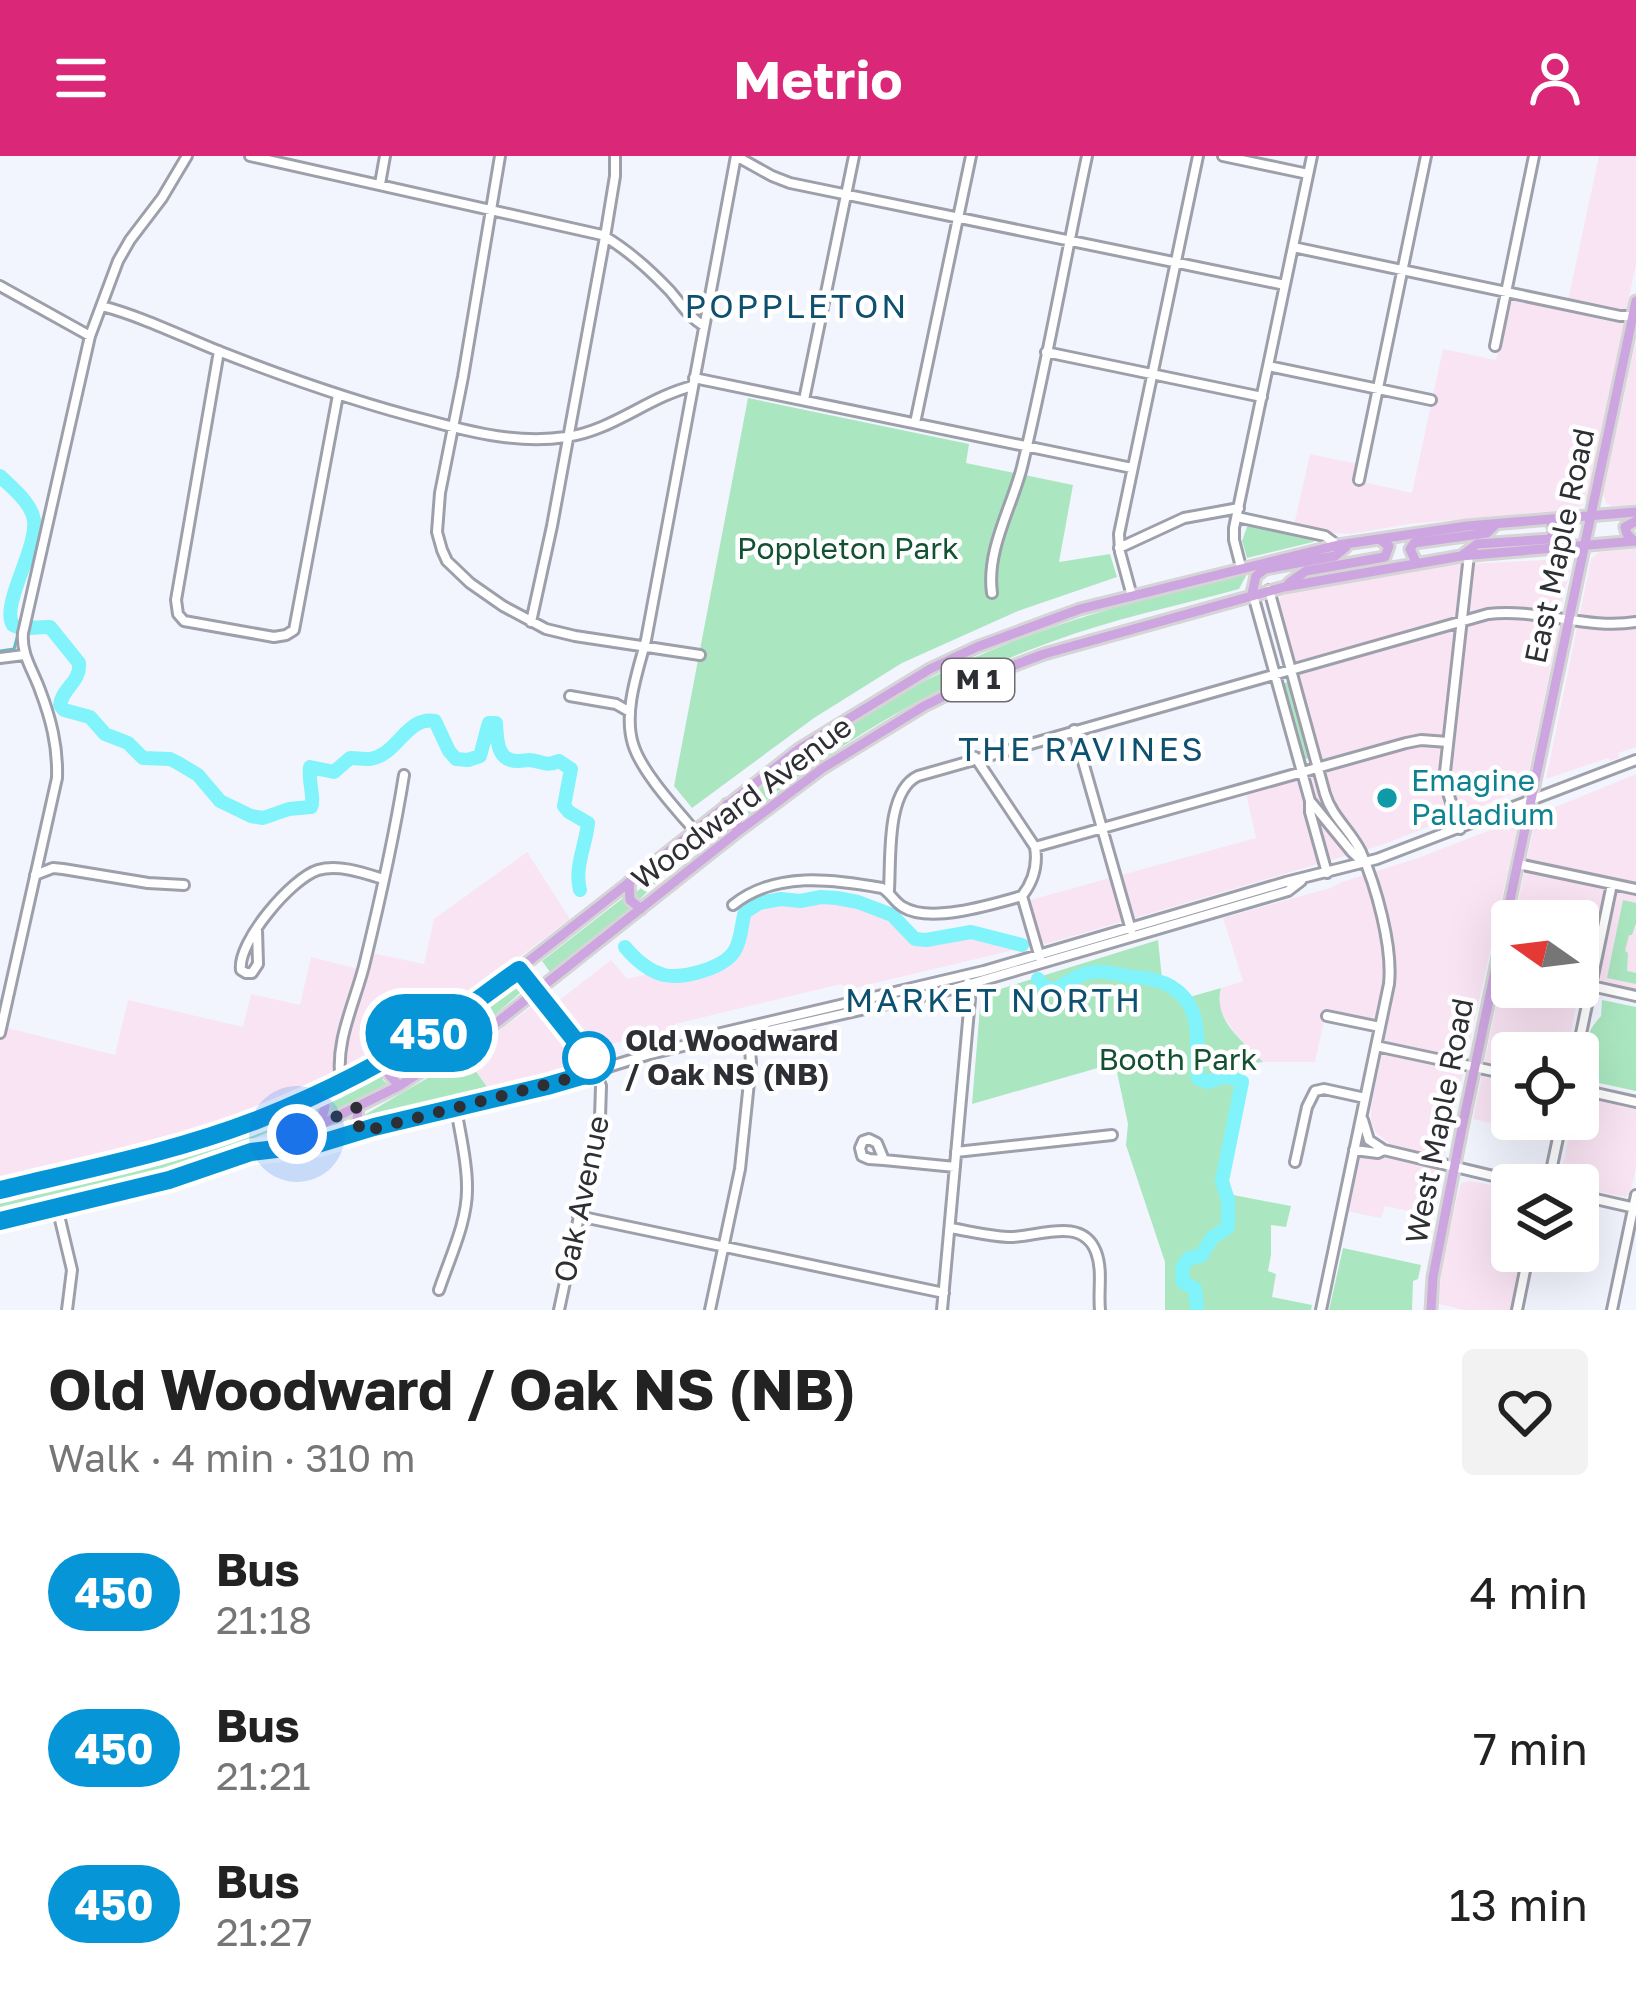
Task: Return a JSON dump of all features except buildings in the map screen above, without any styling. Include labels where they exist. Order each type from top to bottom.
[{"type":"main road","name":"East Maple Road","points":[[1531,801],[1636,301]]},
{"type":"main road","name":"M 1","points":[[1549,519],[1636,516]]},
{"type":"main road","points":[[1635,541],[1624,526],[1636,516]]},
{"type":"main road","name":"Woodward Avenue","points":[[0,1190],[191,1142],[258,1119],[393,1054],[519,970],[799,749],[930,669],[1028,626],[1241,567],[1344,544],[1549,519]]},
{"type":"main road","points":[[1465,556],[1477,544],[1550,538],[1555,530],[1549,519]]},
{"type":"main road","points":[[1416,562],[1410,553],[1414,543],[1487,533],[1496,524]]},
{"type":"main road","points":[[1284,586],[1306,571],[1385,557],[1389,546],[1376,538]]},
{"type":"main road","name":"Woodward Avenue","points":[[0,1221],[169,1180],[320,1125],[400,1086],[537,992],[823,768],[871,736],[981,678],[1044,654],[1284,586],[1416,562],[1635,541]]},
{"type":"main road","points":[[1252,594],[1256,576],[1265,569],[1336,556],[1344,544]]},
{"type":"main road","name":"West Maple Road","points":[[1510,900],[1531,801]]},
{"type":"main road","points":[[727,804],[738,814],[736,833]]},
{"type":"main road","points":[[629,882],[630,900],[641,908]]},
{"type":"main road","name":"West Maple Road","points":[[1431,1310],[1435,1265],[1491,989]]},
{"type":"main road","points":[[393,1054],[388,1073],[400,1086]]},
{"type":"main road","points":[[315,1094],[325,1106],[320,1125]]},
{"type":"main road","points":[[358,1107],[361,1132]]},
{"type":"street","points":[[0,1033],[56,788],[57,754],[48,712],[24,656],[23,633],[90,336],[118,261],[187,156]]},
{"type":"street","points":[[250,156],[605,237],[650,272],[704,326]]},
{"type":"street","points":[[380,184],[385,156]]},
{"type":"street","points":[[500,156],[437,515],[442,550],[458,574],[531,622],[561,633],[700,655]]},
{"type":"street","points":[[531,622],[605,237],[615,156]]},
{"type":"street","points":[[694,830],[640,759],[631,736],[630,712],[736,156],[780,180],[1285,285]]},
{"type":"street","points":[[804,400],[854,156]]},
{"type":"street","points":[[915,423],[970,156]]},
{"type":"street","points":[[992,593],[990,580],[999,538],[1027,446],[1087,156]]},
{"type":"street","points":[[1132,596],[1119,548],[1198,156]]},
{"type":"street","points":[[1223,156],[1308,174]]},
{"type":"street","points":[[1241,567],[1233,537],[1237,512],[1312,156]]},
{"type":"street","points":[[1359,480],[1426,156]]},
{"type":"street","points":[[1495,346],[1534,156]]},
{"type":"street","points":[[1293,247],[1634,316]]},
{"type":"street","points":[[0,286],[90,336]]},
{"type":"street","points":[[102,306],[338,395],[508,437],[568,437],[596,430],[693,382],[804,400],[1132,468]]},
{"type":"street","points":[[219,351],[176,608],[190,622],[268,636],[292,633],[338,395]]},
{"type":"street","points":[[1046,352],[1262,397]]},
{"type":"street","points":[[1268,366],[1430,400]]},
{"type":"street","points":[[1119,548],[1184,518],[1237,512],[1344,544]]},
{"type":"street","points":[[1460,829],[1444,787],[1465,556]]},
{"type":"street","points":[[1269,590],[1331,810],[1360,850],[1390,963],[1363,1119],[1321,1310]]},
{"type":"street","points":[[1252,594],[1327,873]]},
{"type":"street","points":[[889,890],[892,832],[904,785],[912,778],[1462,621],[1506,613],[1610,624],[1636,622]]},
{"type":"street","points":[[0,658],[24,656]]},
{"type":"street","points":[[570,696],[616,704],[630,712]]},
{"type":"street","points":[[1074,730],[1132,933]]},
{"type":"street","points":[[1035,848],[1415,740],[1448,742]]},
{"type":"street","points":[[734,905],[760,888],[797,880],[889,890],[905,908],[921,912],[972,910],[1022,896],[1034,875],[1035,848],[975,758]]},
{"type":"street","points":[[251,1152],[318,1144],[694,1043],[702,1046],[967,981],[1286,882],[1364,863],[1636,760]]},
{"type":"street","points":[[341,1082],[340,1054],[367,955],[404,775]]},
{"type":"street","points":[[1310,800],[1364,863]]},
{"type":"street","points":[[39,853],[53,868]]},
{"type":"street","points":[[1517,864],[1636,890]]},
{"type":"street","points":[[34,875],[53,868],[184,885]]},
{"type":"street","points":[[256,929],[258,964],[253,973],[246,974],[240,967],[241,957],[256,929],[294,886],[318,870],[338,868],[383,879]]},
{"type":"street","points":[[1599,947],[1612,884]]},
{"type":"street","points":[[1022,896],[1041,960]]},
{"type":"street","name":"Oak Avenue","points":[[519,970],[590,1059],[602,1090],[559,1310]]},
{"type":"street","points":[[942,1310],[970,999],[967,981]]},
{"type":"street","points":[[1599,988],[1636,996]]},
{"type":"street","points":[[1327,1016],[1380,1027]]},
{"type":"street","points":[[710,1310],[740,1169],[751,1063],[749,1031]]},
{"type":"street","points":[[1376,1046],[1491,1072]]},
{"type":"street","points":[[1295,1162],[1315,1091],[1365,1098]]},
{"type":"street","points":[[1599,1094],[1636,1102]]},
{"type":"street","points":[[439,1290],[466,1198],[455,1108]]},
{"type":"street","points":[[1363,1119],[1369,1140],[1384,1150],[1491,1176]]},
{"type":"street","points":[[956,1152],[1112,1136]]},
{"type":"street","points":[[1354,1150],[1384,1150]]},
{"type":"street","points":[[884,1160],[955,1167]]},
{"type":"street","points":[[1612,1310],[1636,1195]]},
{"type":"street","points":[[1599,1200],[1635,1208]]},
{"type":"street","points":[[57,1207],[72,1270],[67,1310]]},
{"type":"street","points":[[578,1216],[944,1292]]},
{"type":"street","points":[[950,1228],[1008,1237],[1078,1233],[1090,1241],[1098,1258],[1100,1310]]},
{"type":"street","points":[[1517,1310],[1525,1272]]},
{"type":"shaded area","points":[[1599,156],[1636,156],[1636,264],[1583,505],[1351,534],[1294,525],[1310,454],[1358,464],[1355,480],[1412,493],[1443,349],[1496,360],[1511,302],[1523,299],[1566,310]]},
{"type":"shaded area","points":[[1636,339],[1636,504],[1613,506],[1603,494]]},
{"type":"shaded area","points":[[1636,549],[1636,747],[1618,753],[1619,758],[1546,779],[1591,559],[1599,552]]},
{"type":"shaded area","points":[[1563,559],[1572,563],[1522,790],[1379,846],[1041,942],[1030,900],[1256,838],[1246,793],[1324,773],[1278,606],[1281,595],[1447,565]]},
{"type":"shaded area","points":[[1636,774],[1636,989],[1599,981],[1599,900],[1518,900],[1536,815]]},
{"type":"shaded area","points":[[1511,822],[1516,825],[1501,900],[1491,900],[1491,947],[1431,1216],[1385,1206],[1381,1218],[1346,1211],[1359,1155],[1387,1158],[1389,1143],[1376,1133],[1371,1107],[1388,1024],[1326,1012],[1315,1062],[1263,1062],[1241,1042],[1219,1010],[1221,988],[1243,981],[1223,918],[1418,858]]},
{"type":"shaded area","points":[[527,852],[570,919],[440,1017],[325,1082],[249,1114],[203,1131],[0,1182],[0,1026],[115,1055],[128,1000],[243,1027],[251,994],[300,1005],[311,957],[366,971],[372,953],[424,964],[434,919]]},
{"type":"shaded area","points":[[825,897],[858,902],[892,915],[915,939],[981,933],[1018,949],[850,989],[841,984],[595,1048],[557,1002],[611,960],[627,979],[656,972],[680,975],[724,962],[738,944],[747,910],[781,899]]},
{"type":"shaded area","points":[[538,1002],[586,1068],[492,1094],[465,1056]]},
{"type":"shaded area","points":[[1496,1008],[1576,1008],[1571,1032],[1491,1032],[1491,1123],[1473,1119]]},
{"type":"shaded area","points":[[1599,1099],[1636,1108],[1636,1168],[1630,1194],[1599,1192],[1599,1164],[1564,1164],[1568,1140],[1599,1140]]},
{"type":"shaded area","points":[[1461,1183],[1491,1185],[1491,1272],[1519,1272],[1511,1310],[1465,1310],[1439,1304],[1442,1265]]},
{"type":"green space","name":"Poppleton Park","points":[[748,398],[969,444],[966,463],[1073,485],[1059,562],[1110,554],[1117,577],[1018,611],[902,663],[814,718],[692,808],[674,786]]},
{"type":"green space","points":[[1248,524],[1316,539],[1247,558],[1242,541]]},
{"type":"green space","points":[[1247,574],[1239,589],[1074,634],[969,676],[854,739],[746,816],[738,806],[850,724],[973,658],[1082,617]]},
{"type":"green space","points":[[1288,682],[1310,758],[1302,760],[1282,691]]},
{"type":"green space","points":[[729,814],[730,824],[638,901],[634,898],[636,892]]},
{"type":"green space","points":[[623,898],[629,909],[550,972],[542,961]]},
{"type":"green space","points":[[1623,900],[1636,903],[1636,923],[1625,951],[1627,971],[1636,973],[1636,984],[1607,978]]},
{"type":"green space","name":"Booth Park","points":[[1158,940],[1162,978],[1186,998],[1221,988],[1225,1020],[1263,1062],[1240,1065],[1233,1095],[1242,1107],[1223,1153],[1228,1194],[1291,1206],[1286,1227],[1271,1225],[1268,1271],[1276,1274],[1272,1297],[1312,1305],[1311,1310],[1165,1310],[1165,1262],[1126,1145],[1128,1124],[1115,1063],[972,1104],[981,995]]},
{"type":"green space","points":[[512,985],[520,993],[490,1019],[400,1078],[394,1076],[400,1066],[471,1021]]},
{"type":"green space","points":[[1602,1000],[1636,1007],[1636,1091],[1599,1083],[1599,1032],[1590,1032],[1601,1016]]},
{"type":"green space","points":[[465,1056],[492,1094],[361,1122],[361,1117]]},
{"type":"green space","points":[[381,1071],[387,1084],[332,1112],[327,1098]]},
{"type":"green space","points":[[318,1106],[319,1111],[212,1158],[0,1212],[0,1198],[185,1153]]},
{"type":"green space","points":[[1343,1248],[1421,1265],[1413,1281],[1412,1310],[1329,1310]]},
{"type":"waterway","points":[[0,476],[25,501],[34,520],[10,616],[17,627],[50,627],[79,663],[61,699],[64,710],[90,717],[105,734],[128,743],[143,758],[178,763],[198,775],[220,801],[263,818],[311,807],[310,767],[334,772],[350,758],[380,756],[425,721],[435,721],[456,759],[468,760],[480,756],[489,723],[496,723],[506,758],[547,764],[559,761],[571,769],[564,806],[588,823],[579,864],[580,890]]},
{"type":"waterway","points":[[0,651],[14,649],[20,627]]},
{"type":"waterway","points":[[625,947],[658,973],[693,974],[730,956],[739,941],[745,912],[759,903],[821,897],[858,902],[892,915],[915,939],[971,932],[1022,945]]},
{"type":"waterway","points":[[1038,979],[1053,990],[1083,974],[1099,972],[1169,985],[1193,1013],[1198,1078],[1207,1082],[1228,1076],[1242,1082],[1222,1181],[1228,1227],[1212,1238],[1201,1256],[1189,1258],[1182,1268],[1183,1282],[1195,1289],[1197,1310]]},
{"type":"bus line","name":"450","points":[[0,1190],[156,1153],[284,1108],[417,1040],[519,970],[590,1059],[595,1072],[354,1135],[251,1152],[169,1180],[0,1221]]},
{"type":"place","name":"Emagine Palladium","points":[[1387,798]]},
{"type":"place","name":"Old Woodward / Oak NS (NB)","points":[[589,1058]]},
{"type":"district","name":"POPPLETON","points":[[797,306]]},
{"type":"district","name":"THE RAVINES","points":[[1082,749]]},
{"type":"district","name":"MARKET NORTH","points":[[994,1000]]},
{"type":"route","points":[[297,1134],[358,1107],[361,1132],[547,1086],[595,1072],[589,1058]]}]
